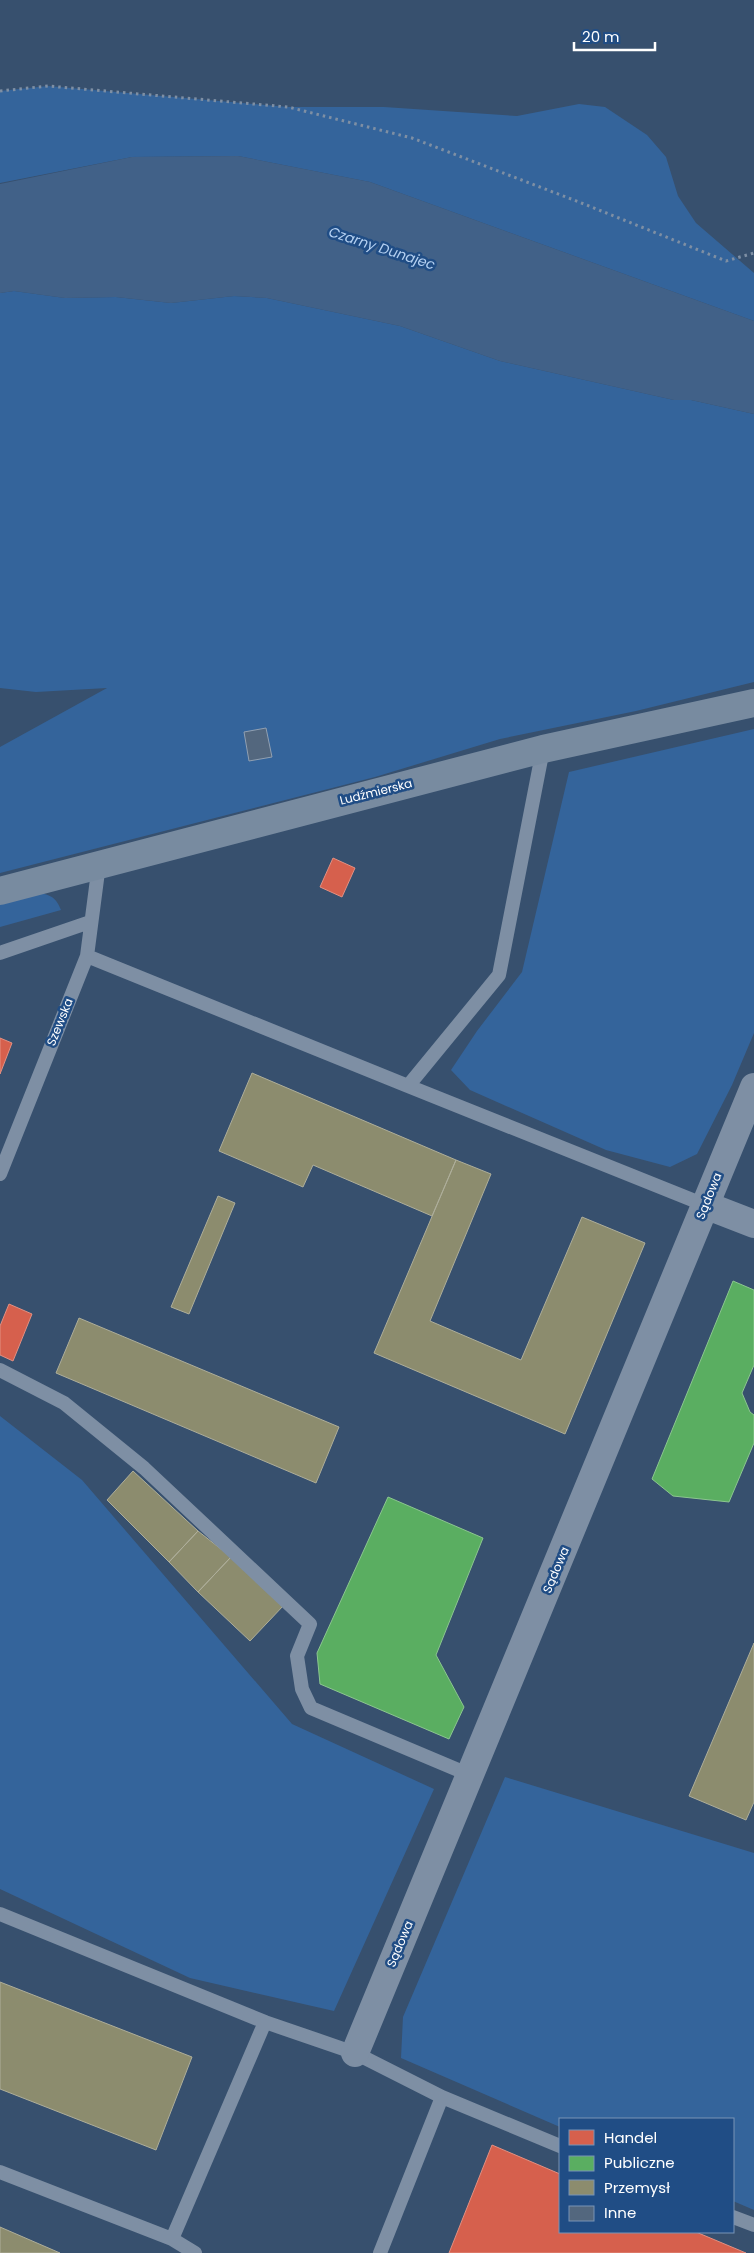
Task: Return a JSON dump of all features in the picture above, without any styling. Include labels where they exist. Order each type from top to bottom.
[{"type":"main road","name":"Ludźmierska","points":[[0,891],[543,749],[754,703]]},
{"type":"street","name":"Sądowa","points":[[355,2053],[754,1087]]},
{"type":"street","points":[[705,1205],[754,1224]]},
{"type":"lane","points":[[408,1086],[499,975],[543,749]]},
{"type":"lane","name":"Szewska","points":[[0,1174],[87,956],[99,864]]},
{"type":"lane","points":[[0,953],[90,922]]},
{"type":"lane","points":[[87,956],[705,1205]]},
{"type":"lane","points":[[0,1370],[64,1403],[144,1468],[310,1624],[297,1656],[302,1689],[311,1708],[470,1776]]},
{"type":"lane","points":[[0,1914],[265,2022],[355,2053],[442,2097],[559,2146]]},
{"type":"lane","points":[[172,2239],[265,2022]]},
{"type":"lane","points":[[380,2253],[442,2097]]},
{"type":"lane","points":[[0,2172],[172,2239],[195,2253]]},
{"type":"lane","points":[[734,2217],[754,2225]]},
{"type":"path","points":[[0,92],[48,86],[288,106],[412,138],[580,202],[726,261],[754,254]]},
{"type":"shaded area","points":[[48,86],[288,107],[384,107],[517,116],[579,104],[605,107],[647,135],[666,157],[678,196],[696,223],[754,273],[754,321],[370,182],[238,156],[132,157],[0,183],[0,91]]},
{"type":"shaded area","points":[[14,291],[65,298],[116,297],[171,303],[234,296],[267,298],[400,326],[500,361],[674,400],[691,400],[754,414],[754,682],[636,711],[500,739],[375,777],[0,873],[0,747],[107,688],[36,692],[0,688],[0,293]]},
{"type":"shaded area","points":[[754,729],[754,1033],[732,1085],[697,1154],[670,1167],[606,1150],[470,1090],[451,1070],[477,1031],[522,972],[569,772]]},
{"type":"shaded area","points":[[36,893],[52,897],[61,910],[0,927],[0,904]]},
{"type":"shaded area","points":[[0,1416],[82,1480],[292,1724],[434,1789],[334,2011],[190,1978],[0,1889]]},
{"type":"shaded area","points":[[505,1777],[754,1853],[754,2210],[734,2201],[734,2118],[559,2118],[559,2127],[401,2058],[403,2017]]},
{"type":"water","name":"Czarny Dunajec","points":[[238,156],[370,182],[754,321],[754,414],[691,400],[674,400],[500,361],[400,326],[267,298],[234,296],[171,303],[116,297],[65,298],[14,291],[0,293],[0,184],[132,157]]},
{"type":"building: Handel","points":[[333,858],[355,868],[342,897],[320,887]]},
{"type":"building: Handel","points":[[0,1038],[12,1043],[0,1074]]},
{"type":"building: Handel","points":[[9,1304],[32,1314],[13,1361],[0,1355],[0,1326]]},
{"type":"building: Handel","points":[[492,2145],[559,2174],[559,2233],[698,2233],[746,2253],[449,2253]]},
{"type":"building: Publiczne","points":[[733,1281],[754,1290],[754,1365],[742,1393],[750,1412],[754,1415],[754,1443],[729,1502],[673,1496],[652,1479]]},
{"type":"building: Publiczne","points":[[388,1497],[483,1538],[436,1655],[464,1707],[449,1739],[320,1684],[317,1653]]},
{"type":"building: Przemysł","points":[[252,1073],[456,1160],[432,1216],[313,1165],[303,1187],[219,1151]]},
{"type":"building: Przemysł","points":[[456,1160],[491,1174],[430,1321],[521,1360],[582,1217],[645,1243],[565,1434],[374,1353]]},
{"type":"building: Przemysł","points":[[218,1196],[235,1203],[189,1314],[171,1307]]},
{"type":"building: Przemysł","points":[[79,1318],[339,1427],[316,1483],[56,1373]]},
{"type":"building: Przemysł","points":[[133,1471],[198,1531],[169,1562],[107,1500]]},
{"type":"building: Przemysł","points":[[198,1531],[231,1557],[198,1592],[169,1562]]},
{"type":"building: Przemysł","points":[[231,1557],[284,1605],[250,1641],[198,1592]]},
{"type":"building: Przemysł","points":[[754,1643],[754,1802],[746,1820],[689,1796]]},
{"type":"building: Przemysł","points":[[0,1982],[192,2057],[156,2150],[0,2089]]},
{"type":"building: Przemysł","points":[[0,2227],[60,2253],[0,2253]]},
{"type":"building: Inne","points":[[266,728],[272,757],[249,761],[244,732]]}]
